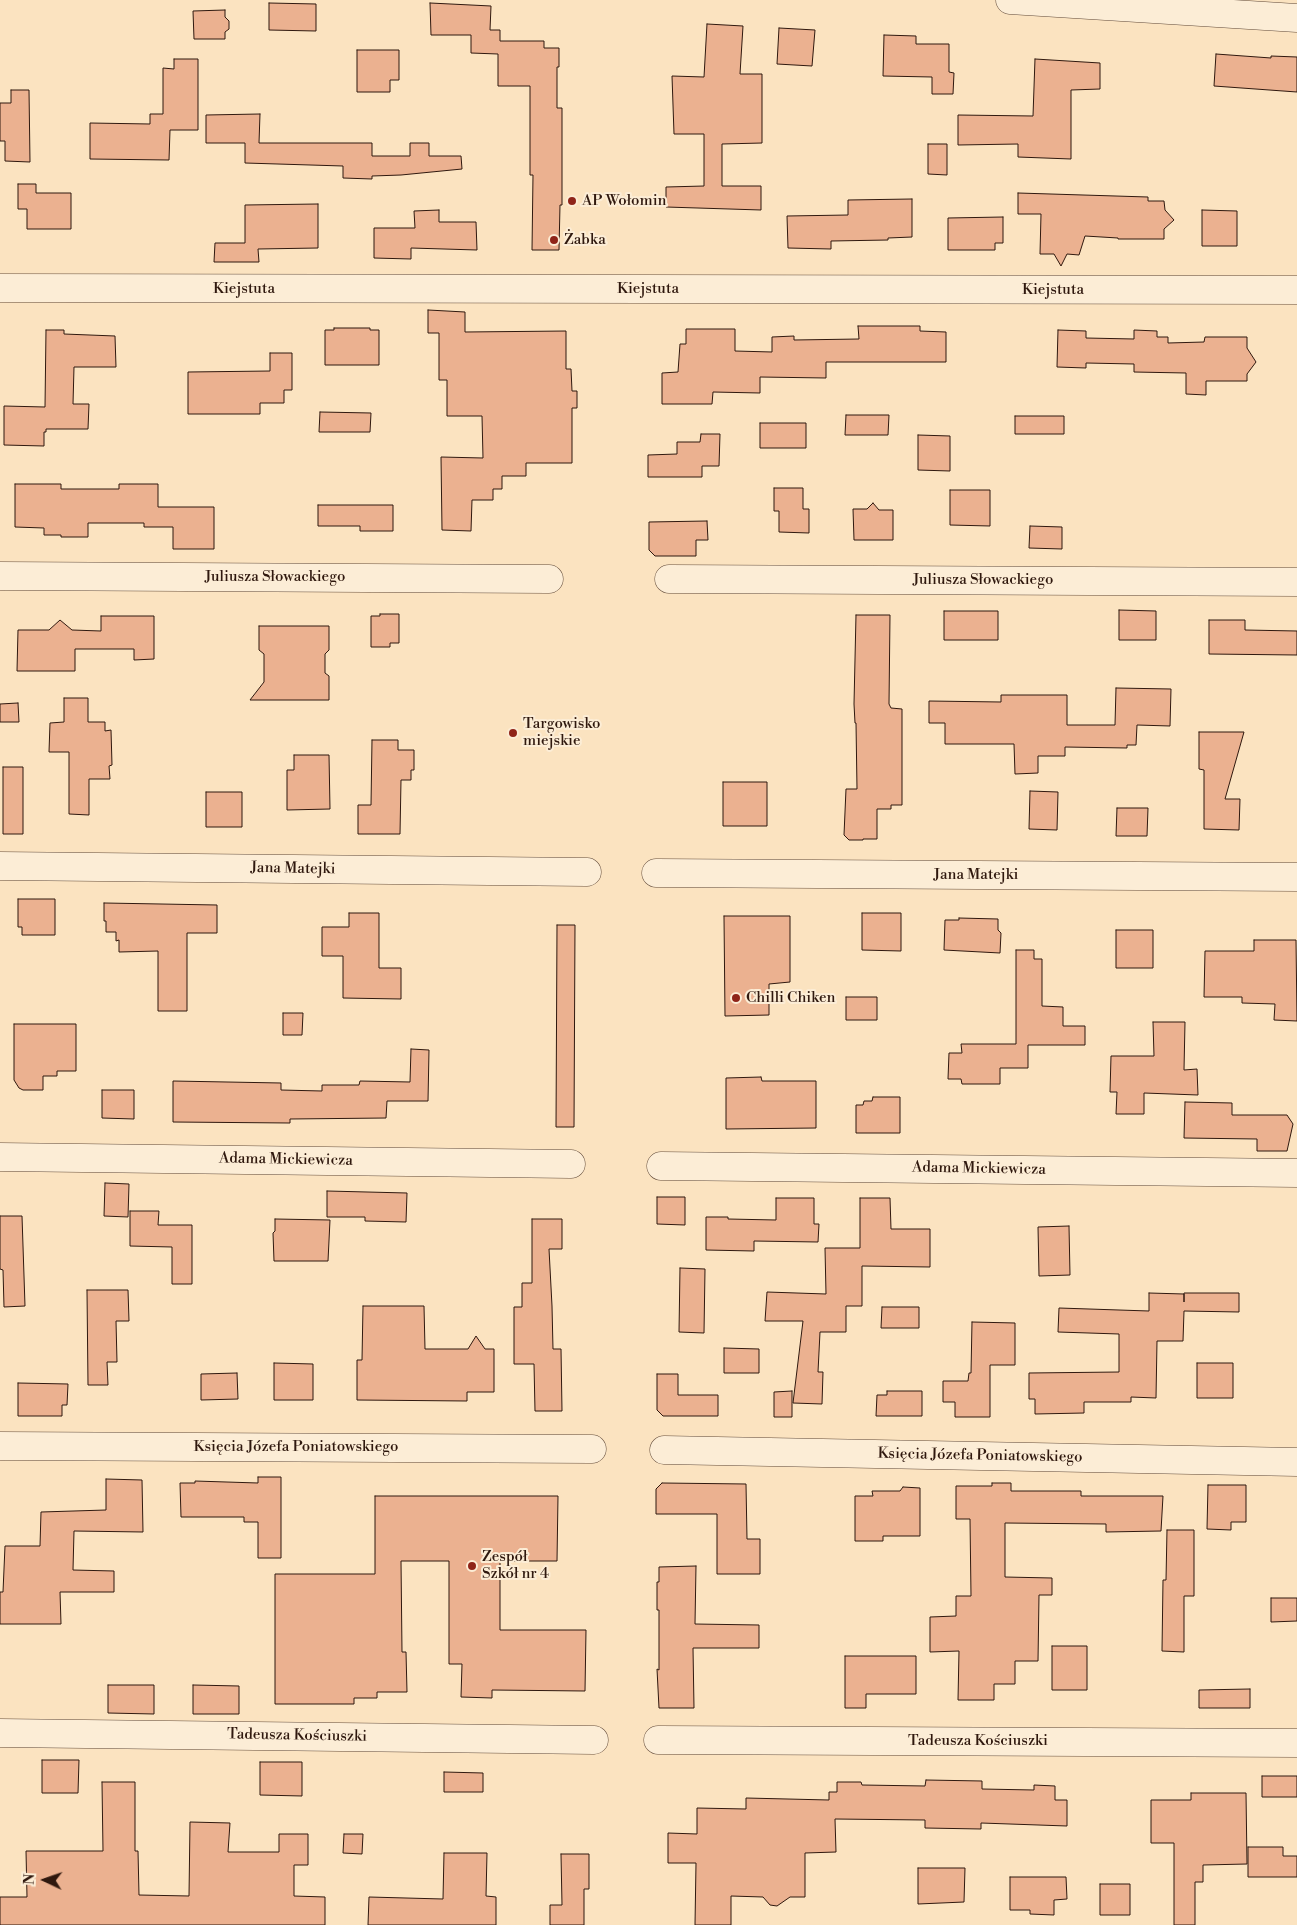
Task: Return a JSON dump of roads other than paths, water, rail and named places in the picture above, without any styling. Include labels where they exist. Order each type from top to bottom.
[{"type":"street","points":[[1010,0],[1297,18]]},
{"type":"street","name":"Kiejstuta","points":[[0,288],[1297,290]]},
{"type":"street","name":"Juliusza Słowackiego","points":[[0,576],[549,579]]},
{"type":"street","name":"Juliusza Słowackiego","points":[[669,579],[1297,582]]},
{"type":"street","name":"Jana Matejki","points":[[0,866],[587,872]]},
{"type":"street","name":"Jana Matejki","points":[[656,873],[1297,876]]},
{"type":"street","name":"Adama Mickiewicza","points":[[0,1157],[571,1164]]},
{"type":"street","name":"Adama Mickiewicza","points":[[661,1166],[1297,1173]]},
{"type":"street","name":"Księcia Józefa Poniatowskiego","points":[[0,1446],[592,1449]]},
{"type":"street","name":"Księcia Józefa Poniatowskiego","points":[[664,1450],[1297,1462]]},
{"type":"street","name":"Tadeusza Kościuszki","points":[[0,1733],[594,1740]]},
{"type":"street","name":"Tadeusza Kościuszki","points":[[658,1740],[1297,1743]]},
{"type":"place","name":"AP Wołomin","points":[[572,201]]},
{"type":"place","name":"Żabka","points":[[554,240]]},
{"type":"place","name":"Targowisko miejskie","points":[[513,733]]},
{"type":"place","name":"Chilli Chiken","points":[[736,998]]},
{"type":"place","name":"Zespół Szkół nr 4","points":[[472,1566]]}]
